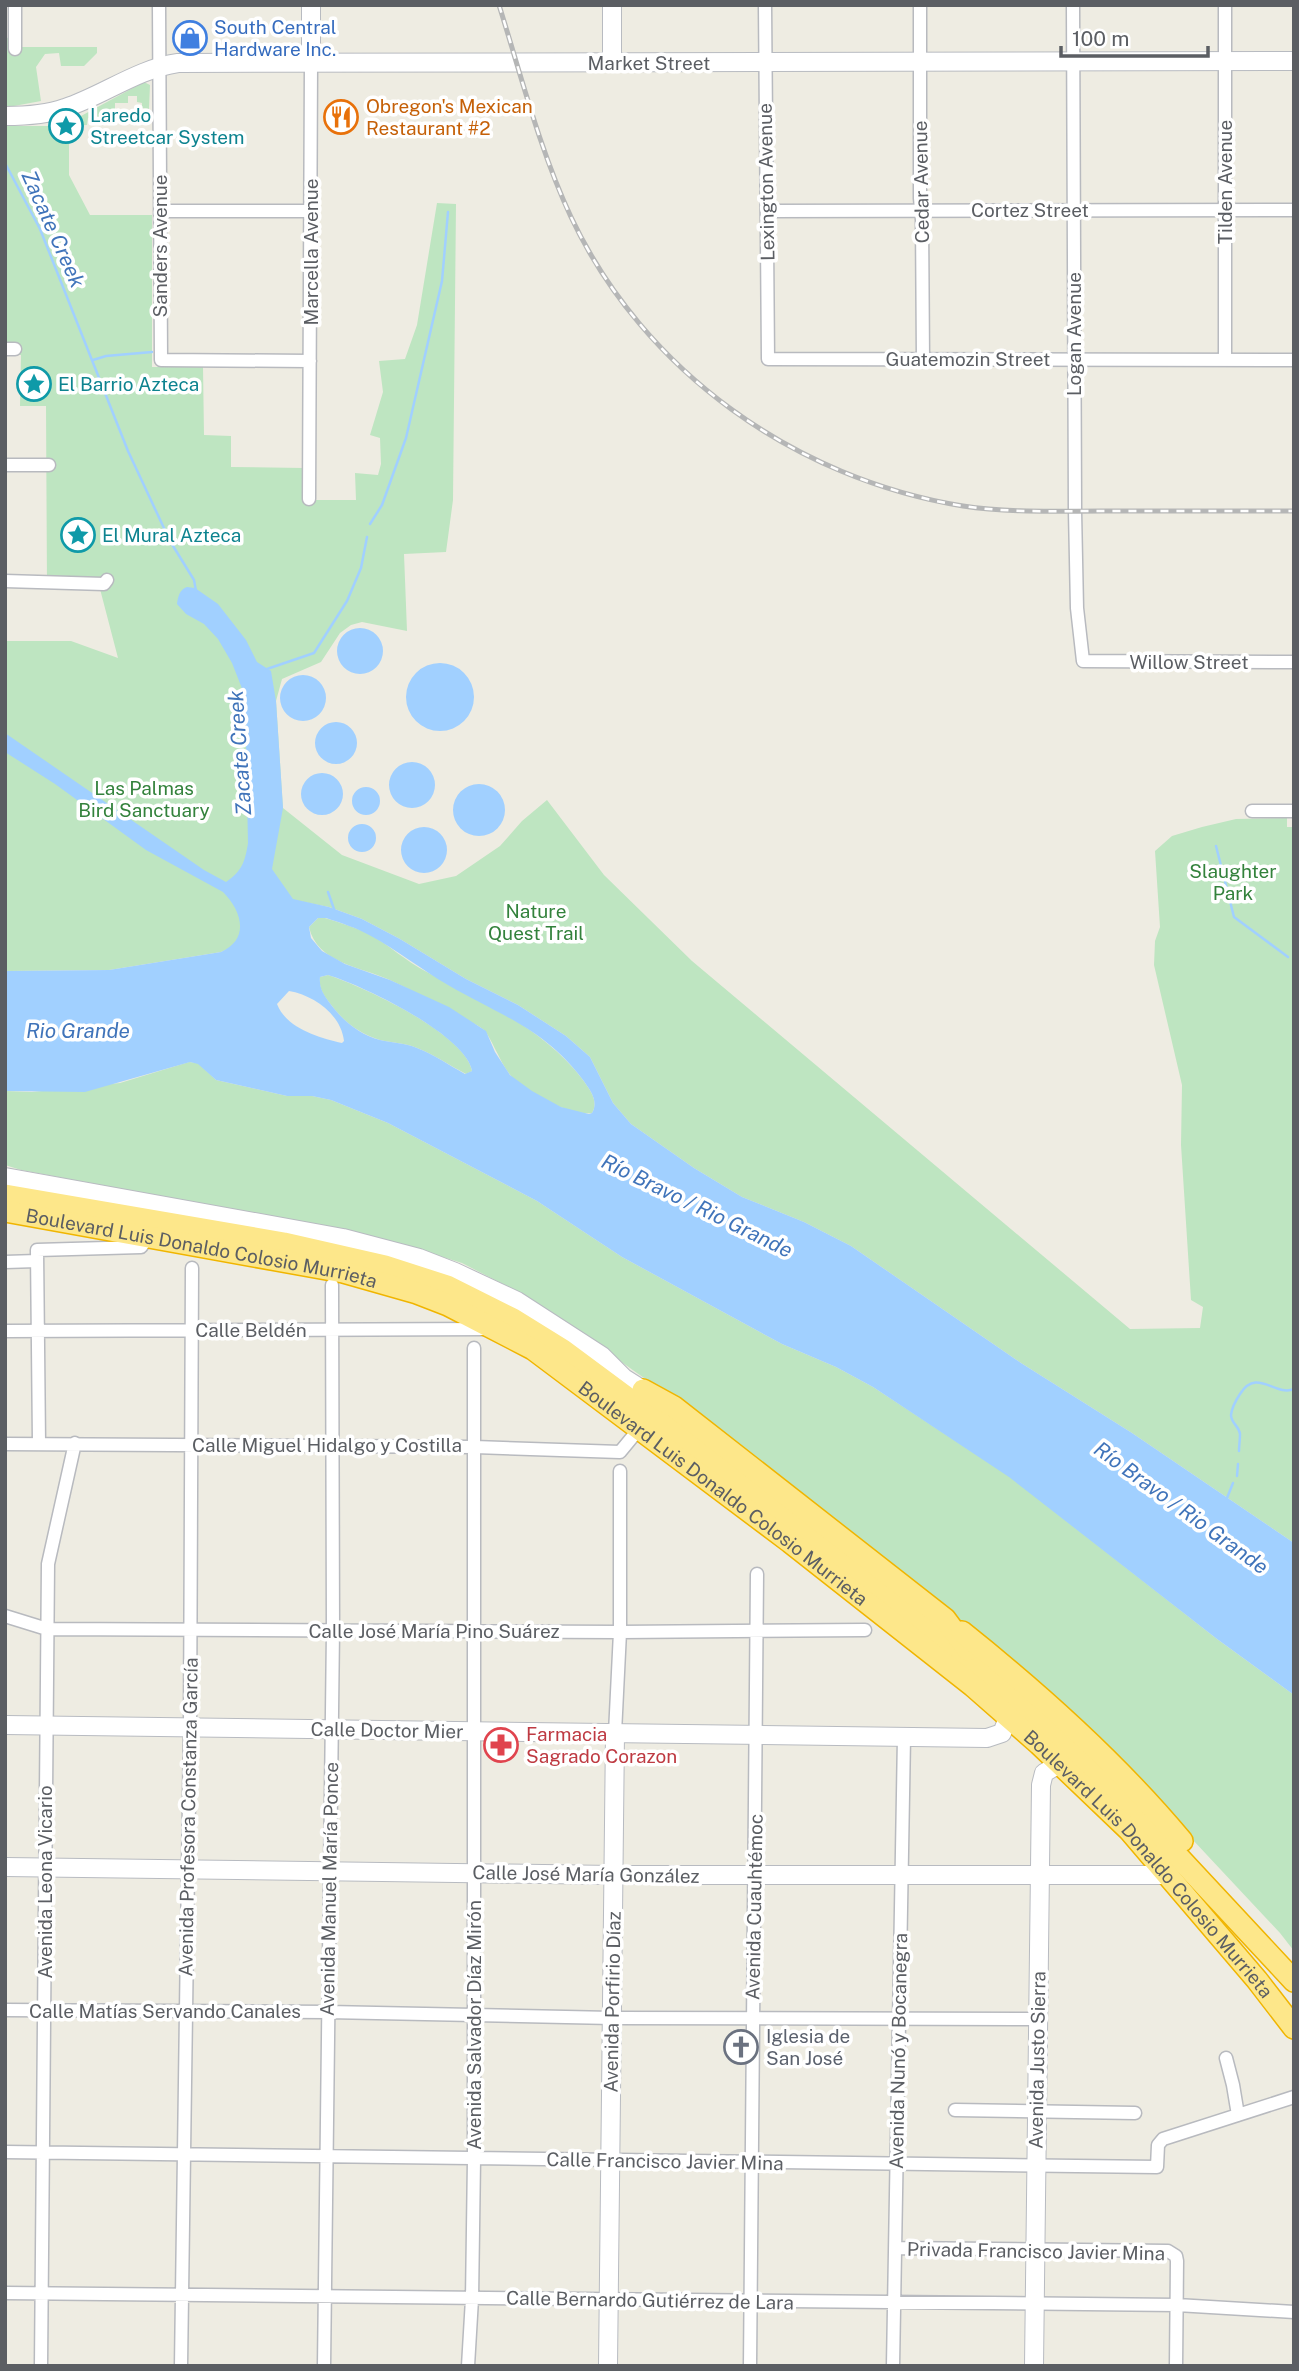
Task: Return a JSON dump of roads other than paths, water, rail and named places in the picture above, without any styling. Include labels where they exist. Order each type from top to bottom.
[{"type":"highway","name":"Boulevard Luis Donaldo Colosio Murrieta","points":[[5,1195],[346,1256],[447,1286],[540,1335],[790,1542],[973,1686],[1059,1764],[1129,1830],[1294,2028]]},
{"type":"highway","name":"Boulevard Luis Donaldo Colosio Murrieta","points":[[5,1211],[282,1260],[365,1278],[448,1305],[533,1349],[767,1502],[986,1675],[1053,1732],[1143,1819],[1294,1981]]},
{"type":"highway","points":[[643,1390],[674,1407],[1024,1683],[1144,1796],[1189,1849],[1218,1899]]},
{"type":"highway","points":[[945,1619],[986,1675]]},
{"type":"street","points":[[15,5],[15,50]]},
{"type":"street","name":"Sanders Avenue","points":[[159,5],[161,360],[310,361]]},
{"type":"street","name":"Marcella Avenue","points":[[309,499],[311,5]]},
{"type":"street","points":[[612,5],[612,63]]},
{"type":"street","name":"Lexington Avenue","points":[[765,5],[768,359]]},
{"type":"street","name":"Cedar Avenue","points":[[920,5],[923,359]]},
{"type":"street","name":"Logan Avenue","points":[[1073,5],[1074,511],[1077,608],[1083,661]]},
{"type":"street","name":"Tilden Avenue","points":[[1225,5],[1225,360]]},
{"type":"street","name":"Market Street","points":[[9,116],[41,114],[68,107],[159,67],[178,63],[1294,61]]},
{"type":"street","name":"Cortez Street","points":[[766,211],[1294,210]]},
{"type":"street","points":[[160,211],[312,211]]},
{"type":"street","name":"Guatemozin Street","points":[[768,359],[1294,360]]},
{"type":"street","points":[[5,464],[49,465]]},
{"type":"street","points":[[5,581],[43,584],[105,582]]},
{"type":"street","name":"Willow Street","points":[[1083,661],[1294,662]]},
{"type":"street","points":[[1252,811],[1294,811]]},
{"type":"street","name":"Boulevard Luis Donaldo Colosio Murrieta","points":[[5,1177],[343,1238],[419,1258],[517,1301],[602,1356],[624,1378],[643,1390],[653,1405],[645,1422]]},
{"type":"street","points":[[5,1262],[37,1256],[141,1247],[149,1236]]},
{"type":"street","points":[[37,1256],[39,1443]]},
{"type":"street","name":"Avenida Profesora Constanza García","points":[[181,2366],[190,1728],[192,1268]]},
{"type":"street","name":"Avenida Manuel María Ponce","points":[[324,2366],[333,1630],[332,1285]]},
{"type":"street","name":"Calle Beldén","points":[[5,1331],[496,1329]]},
{"type":"street","name":"Avenida Salvador Díaz Mirón","points":[[468,2366],[474,2159],[474,1348]]},
{"type":"street","name":"Calle Miguel Hidalgo y Costilla","points":[[5,1444],[475,1447],[620,1452],[645,1422]]},
{"type":"street","name":"Avenida Leona Vicario","points":[[41,2366],[48,1564],[75,1443]]},
{"type":"street","name":"Avenida Porfirio Díaz","points":[[608,2366],[615,1733],[620,1632],[620,1471]]},
{"type":"street","name":"Avenida Cuauhtémoc","points":[[750,2366],[757,1574]]},
{"type":"street","name":"Calle José María Pino Suárez","points":[[5,1616],[47,1629],[620,1632],[865,1630]]},
{"type":"street","name":"Calle Doctor Mier","points":[[5,1725],[996,1737],[1005,1729],[1008,1718]]},
{"type":"street","name":"Avenida Nunó y Bocanegra","points":[[893,2366],[904,1737]]},
{"type":"street","name":"Avenida Justo Sierra","points":[[1034,2366],[1041,1785],[1044,1773],[1059,1764]]},
{"type":"street","name":"Calle José María González","points":[[5,1867],[754,1876],[1167,1875]]},
{"type":"street","name":"Calle Matías Servando Canales","points":[[5,2010],[328,2012],[612,2018],[1038,2020]]},
{"type":"street","points":[[1226,2058],[1238,2115]]},
{"type":"street","name":"Calle Francisco Javier Mina","points":[[5,2152],[1157,2167],[1158,2145],[1163,2139],[1294,2097]]},
{"type":"street","points":[[954,2110],[1135,2113]]},
{"type":"street","name":"Privada Francisco Javier Mina","points":[[895,2248],[1168,2251],[1176,2256],[1177,2305]]},
{"type":"street","name":"Calle Bernardo Gutiérrez de Lara","points":[[5,2294],[1177,2305],[1294,2312]]},
{"type":"street","points":[[1176,2366],[1177,2305]]},
{"type":"water","name":"Rio Grande","points":[[185,588],[195,588],[218,604],[246,640],[257,662],[271,671],[276,701],[283,808],[272,869],[293,899],[329,907],[362,919],[466,979],[518,1005],[566,1036],[590,1057],[613,1103],[631,1124],[694,1168],[742,1197],[804,1222],[851,1246],[1021,1363],[1132,1433],[1294,1543],[1294,1695],[1217,1639],[1009,1477],[873,1387],[836,1367],[782,1344],[622,1257],[537,1201],[388,1123],[331,1100],[312,1096],[287,1096],[216,1080],[198,1064],[190,1062],[85,1092],[5,1091],[5,971],[109,970],[221,952],[236,940],[239,932],[240,924],[235,908],[223,892],[146,850],[55,784],[5,752],[5,733],[204,870],[226,882],[236,874],[246,856],[248,843],[245,696],[232,663],[218,639],[204,624],[186,614],[177,604],[180,593]],"holes":[[[318,918],[326,918],[366,933],[448,985],[537,1035],[568,1062],[586,1084],[595,1104],[592,1113],[561,1107],[510,1075],[495,1052],[486,1031],[449,1007],[390,980],[345,964],[322,951],[311,938],[309,927]],[[328,975],[364,989],[433,1027],[452,1042],[465,1057],[472,1071],[465,1074],[417,1048],[380,1040],[351,1026],[323,993],[320,977]],[[289,991],[316,1001],[338,1022],[344,1041],[333,1041],[304,1031],[288,1020],[277,1004]]]},
{"type":"water","points":[[360,628],[376,635],[383,651],[376,667],[360,674],[344,667],[337,651],[344,635]]},
{"type":"water","points":[[440,663],[453,666],[464,673],[471,684],[474,697],[471,710],[464,721],[453,728],[440,731],[427,728],[416,721],[409,710],[406,697],[409,684],[416,673],[427,666]]},
{"type":"water","points":[[303,675],[319,682],[326,698],[319,714],[303,721],[287,714],[280,698],[287,682]]},
{"type":"water","points":[[336,722],[351,728],[357,743],[351,758],[336,764],[321,758],[315,743],[321,728]]},
{"type":"water","points":[[412,762],[428,769],[435,785],[428,801],[412,808],[396,801],[389,785],[396,769]]},
{"type":"water","points":[[322,773],[337,779],[343,794],[337,809],[322,815],[307,809],[301,794],[307,779]]},
{"type":"water","points":[[479,784],[489,786],[497,792],[503,800],[503,820],[497,828],[489,834],[479,836],[469,834],[461,828],[455,820],[453,810],[455,800],[461,792],[469,786]]},
{"type":"water","points":[[366,787],[376,791],[380,801],[376,811],[366,815],[356,811],[352,801],[356,791]]},
{"type":"water","points":[[362,824],[372,828],[376,838],[372,848],[362,852],[352,848],[348,838],[352,828]]},
{"type":"water","points":[[424,827],[440,834],[447,850],[440,866],[424,873],[408,866],[401,850],[408,834]]},
{"type":"waterway","name":"Zacate Creek","points":[[5,163],[40,229],[128,451],[170,541],[194,580],[196,591]]},
{"type":"waterway","points":[[370,524],[382,505],[406,438],[442,281],[448,212]]},
{"type":"waterway","points":[[93,360],[106,356],[152,352]]},
{"type":"waterway","points":[[267,669],[314,653],[347,601],[361,568],[367,537]]},
{"type":"waterway","points":[[1216,846],[1234,917],[1288,957]]},
{"type":"waterway","points":[[328,892],[335,912]]},
{"type":"waterway","points":[[1239,1451],[1240,1434],[1231,1415],[1246,1386],[1260,1383],[1280,1389],[1294,1389]]},
{"type":"waterway","points":[[1237,1476],[1238,1464]]},
{"type":"waterway","points":[[1227,1498],[1233,1483]]},
{"type":"railway","points":[[499,5],[550,166],[571,217],[602,273],[640,324],[683,369],[732,410],[785,444],[842,471],[901,492],[963,506],[1032,511],[1294,511]]},
{"type":"place","name":"South Central Hardware Inc.","points":[[190,38]]},
{"type":"place","name":"Obregon's Mexican Restaurant #2","points":[[341,117]]},
{"type":"place","name":"Laredo Streetcar System","points":[[66,126]]},
{"type":"place","name":"El Barrio Azteca","points":[[34,384]]},
{"type":"place","name":"El Mural Azteca","points":[[78,535]]},
{"type":"place","name":"Farmacia Sagrado Corazon","points":[[501,1745]]},
{"type":"place","name":"Iglesia de San José","points":[[741,2047]]},
{"type":"park label","name":"Las Palmas Bird Sanctuary","points":[[144,799]]},
{"type":"park label","name":"Slaughter Park","points":[[1233,882]]},
{"type":"park label","name":"Nature Quest Trail","points":[[536,922]]},
{"type":"water label","name":"Río Bravo / Rio Grande","points":[[697,1206]]},
{"type":"water label","name":"Río Bravo / Rio Grande","points":[[1181,1508]]}]
